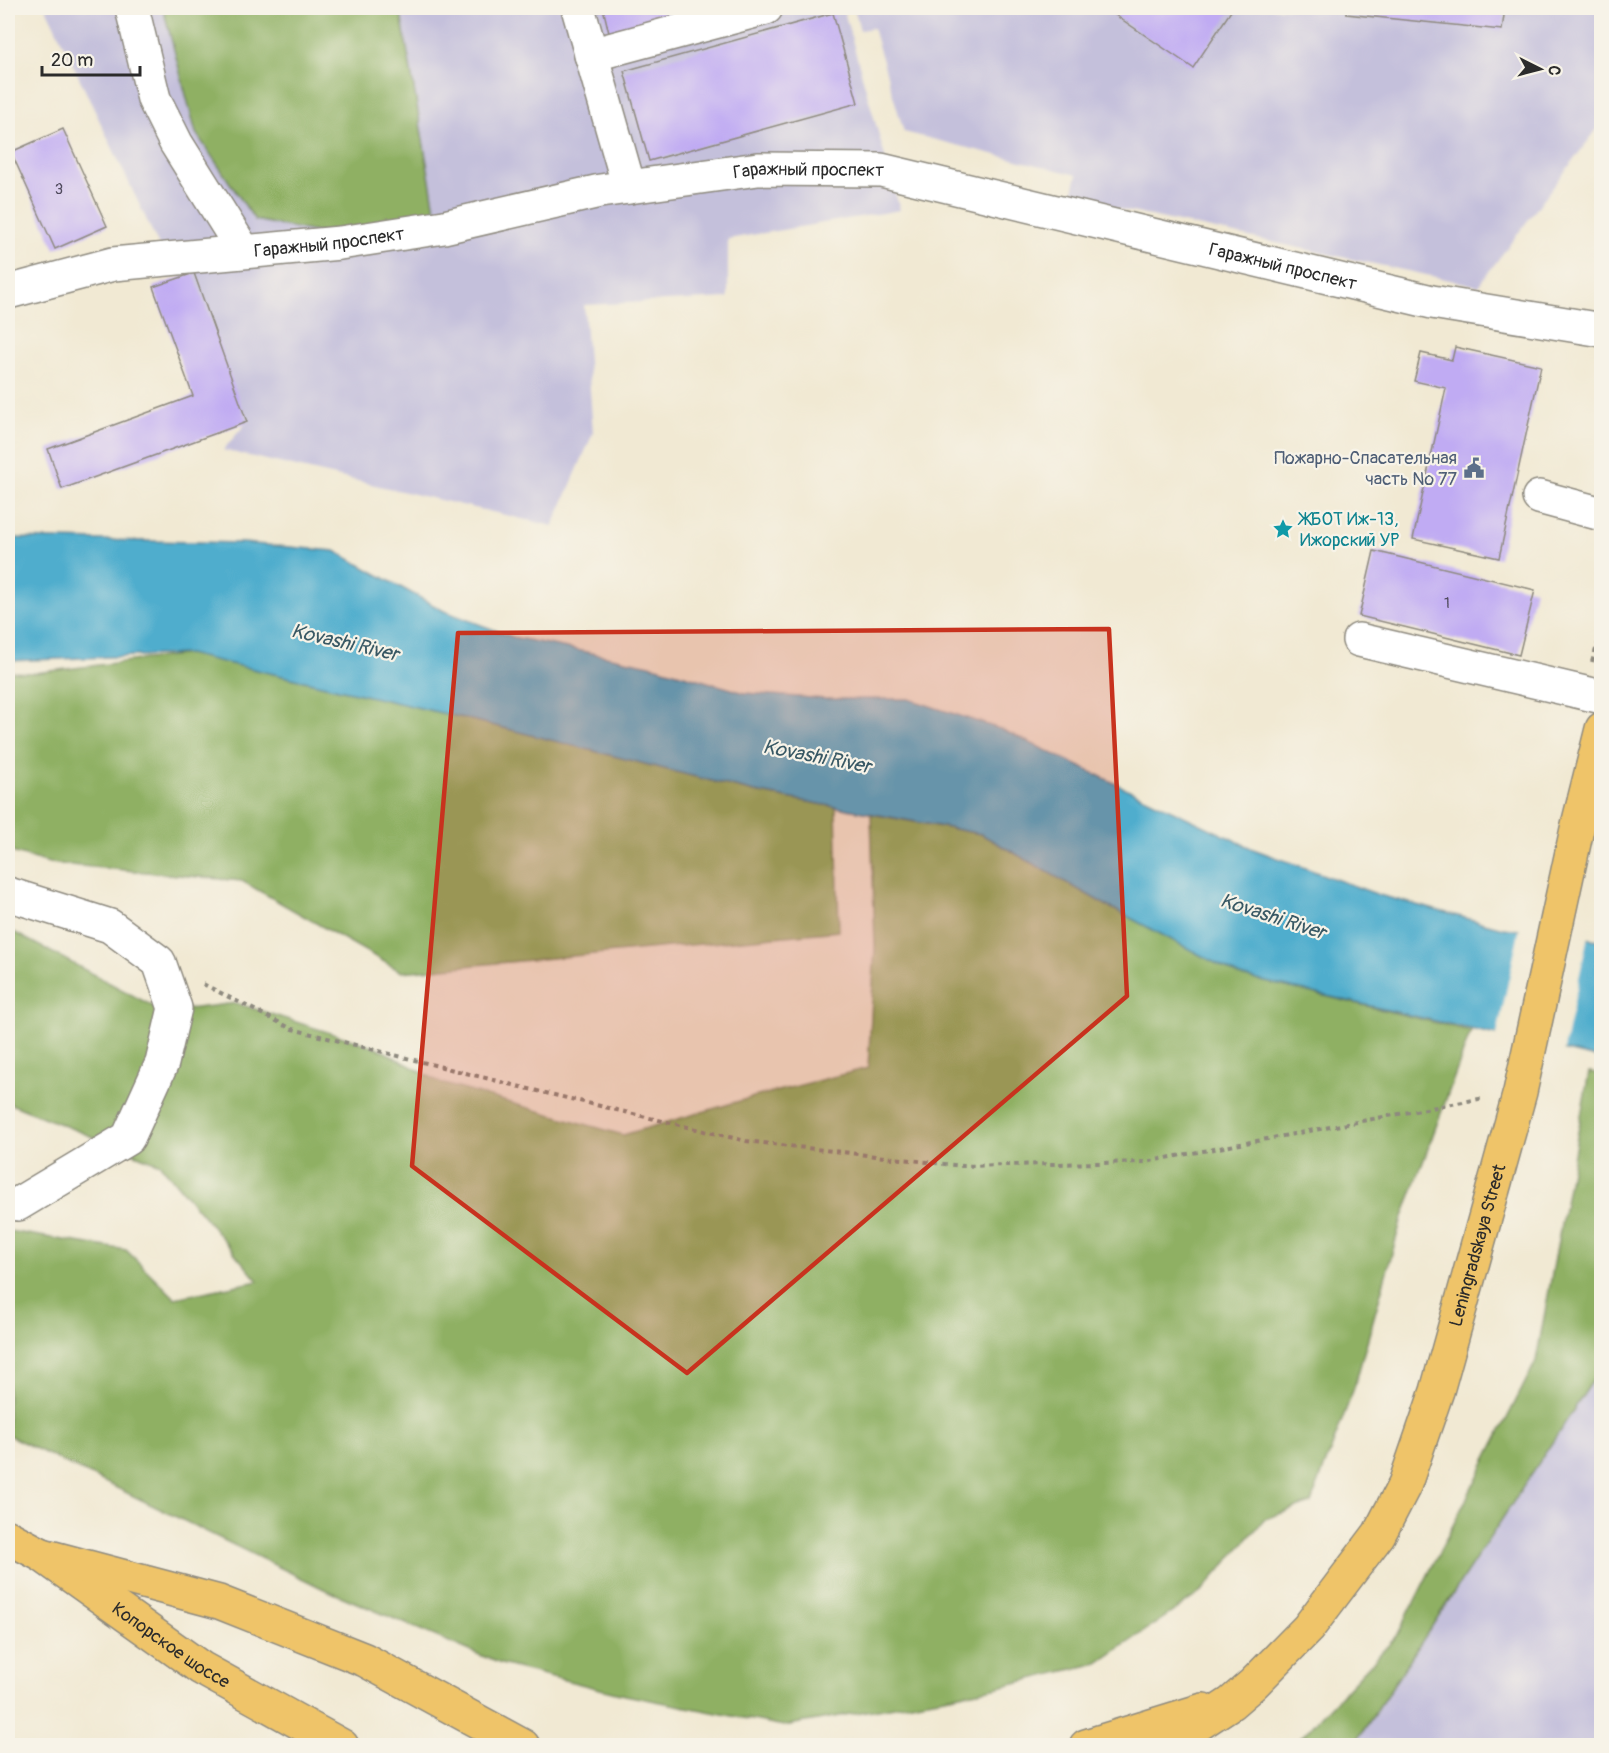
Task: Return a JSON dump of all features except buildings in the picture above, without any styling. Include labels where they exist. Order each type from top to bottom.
[{"type":"main road","name":"Leningradskaya Street","points":[[1231,1703],[1308,1628],[1379,1534],[1405,1484],[1437,1391],[1505,1094],[1602,729]]},
{"type":"main road","name":"Копорское шоссе","points":[[8,1537],[42,1556],[201,1668],[342,1746]]},
{"type":"main road","points":[[42,1556],[219,1602],[365,1660],[511,1739],[541,1746]]},
{"type":"main road","points":[[1086,1746],[1138,1728],[1231,1703]]},
{"type":"main road","points":[[1165,1746],[1231,1703]]},
{"type":"main road","points":[[1194,1746],[1231,1703]]},
{"type":"street","points":[[132,8],[154,99],[176,143],[243,250]]},
{"type":"street","points":[[578,8],[628,187]]},
{"type":"street","points":[[591,55],[766,8]]},
{"type":"street","name":"Гаражный проспект","points":[[8,291],[113,264],[243,250],[340,243],[444,227],[600,191],[628,187],[758,169],[881,170],[1432,302],[1602,330]]},
{"type":"street","points":[[1539,497],[1602,514]]},
{"type":"street","points":[[1359,640],[1602,698]]},
{"type":"street","points":[[8,894],[110,926],[159,962],[175,1008],[162,1063],[128,1138],[18,1204]]},
{"type":"path","points":[[159,962],[292,1029],[303,1032],[746,1141],[962,1166],[1145,1162],[1505,1094]]},
{"type":"highlighted area","points":[[1109,629],[1127,996],[687,1373],[412,1166],[458,633]]},
{"type":"shaded area","points":[[46,8],[843,8],[900,210],[728,239],[728,298],[584,305],[593,433],[553,526],[223,450],[247,422],[194,273],[159,246]]},
{"type":"shaded area","points":[[854,8],[1601,8],[1601,124],[1478,286],[1071,199],[1077,175],[904,132],[873,28],[860,30]]},
{"type":"shaded area","points":[[1601,1302],[1601,1745],[1334,1745]]},
{"type":"green space","points":[[163,8],[400,8],[436,215],[320,233],[255,220],[196,133]]},
{"type":"green space","points":[[188,654],[472,720],[755,792],[836,807],[839,931],[402,972],[242,881],[49,863],[8,851],[8,672],[34,673]]},
{"type":"green space","points":[[871,814],[981,834],[1104,904],[1240,976],[1471,1031],[1400,1225],[1354,1388],[1311,1503],[1265,1519],[1200,1593],[1098,1663],[994,1688],[784,1726],[620,1694],[501,1664],[324,1589],[8,1435],[8,1231],[126,1250],[175,1298],[258,1281],[160,1164],[8,1103],[8,929],[164,1012],[236,1003],[378,1048],[441,1083],[623,1135],[750,1098],[868,1068],[875,947]]},
{"type":"green space","points":[[1589,1072],[1602,1074],[1601,1368],[1354,1745],[1294,1745],[1397,1636],[1536,1361]]},
{"type":"water","name":"Kovashi River","points":[[8,538],[243,543],[335,551],[444,611],[513,637],[650,665],[745,693],[826,699],[909,699],[1003,730],[1253,849],[1379,895],[1503,928],[1599,940],[1602,948],[1601,1059],[1240,976],[1104,904],[981,834],[755,792],[472,720],[188,654],[8,661]]},
{"type":"pier","points":[[1520,927],[1588,936],[1563,1054],[1496,1039]]},
{"type":"place","name":"Пожарно-Спасательная часть № 77","points":[[1474,468]]},
{"type":"place","name":"ЖБОТ Иж-13, Ижорский УР","points":[[1283,529]]}]
